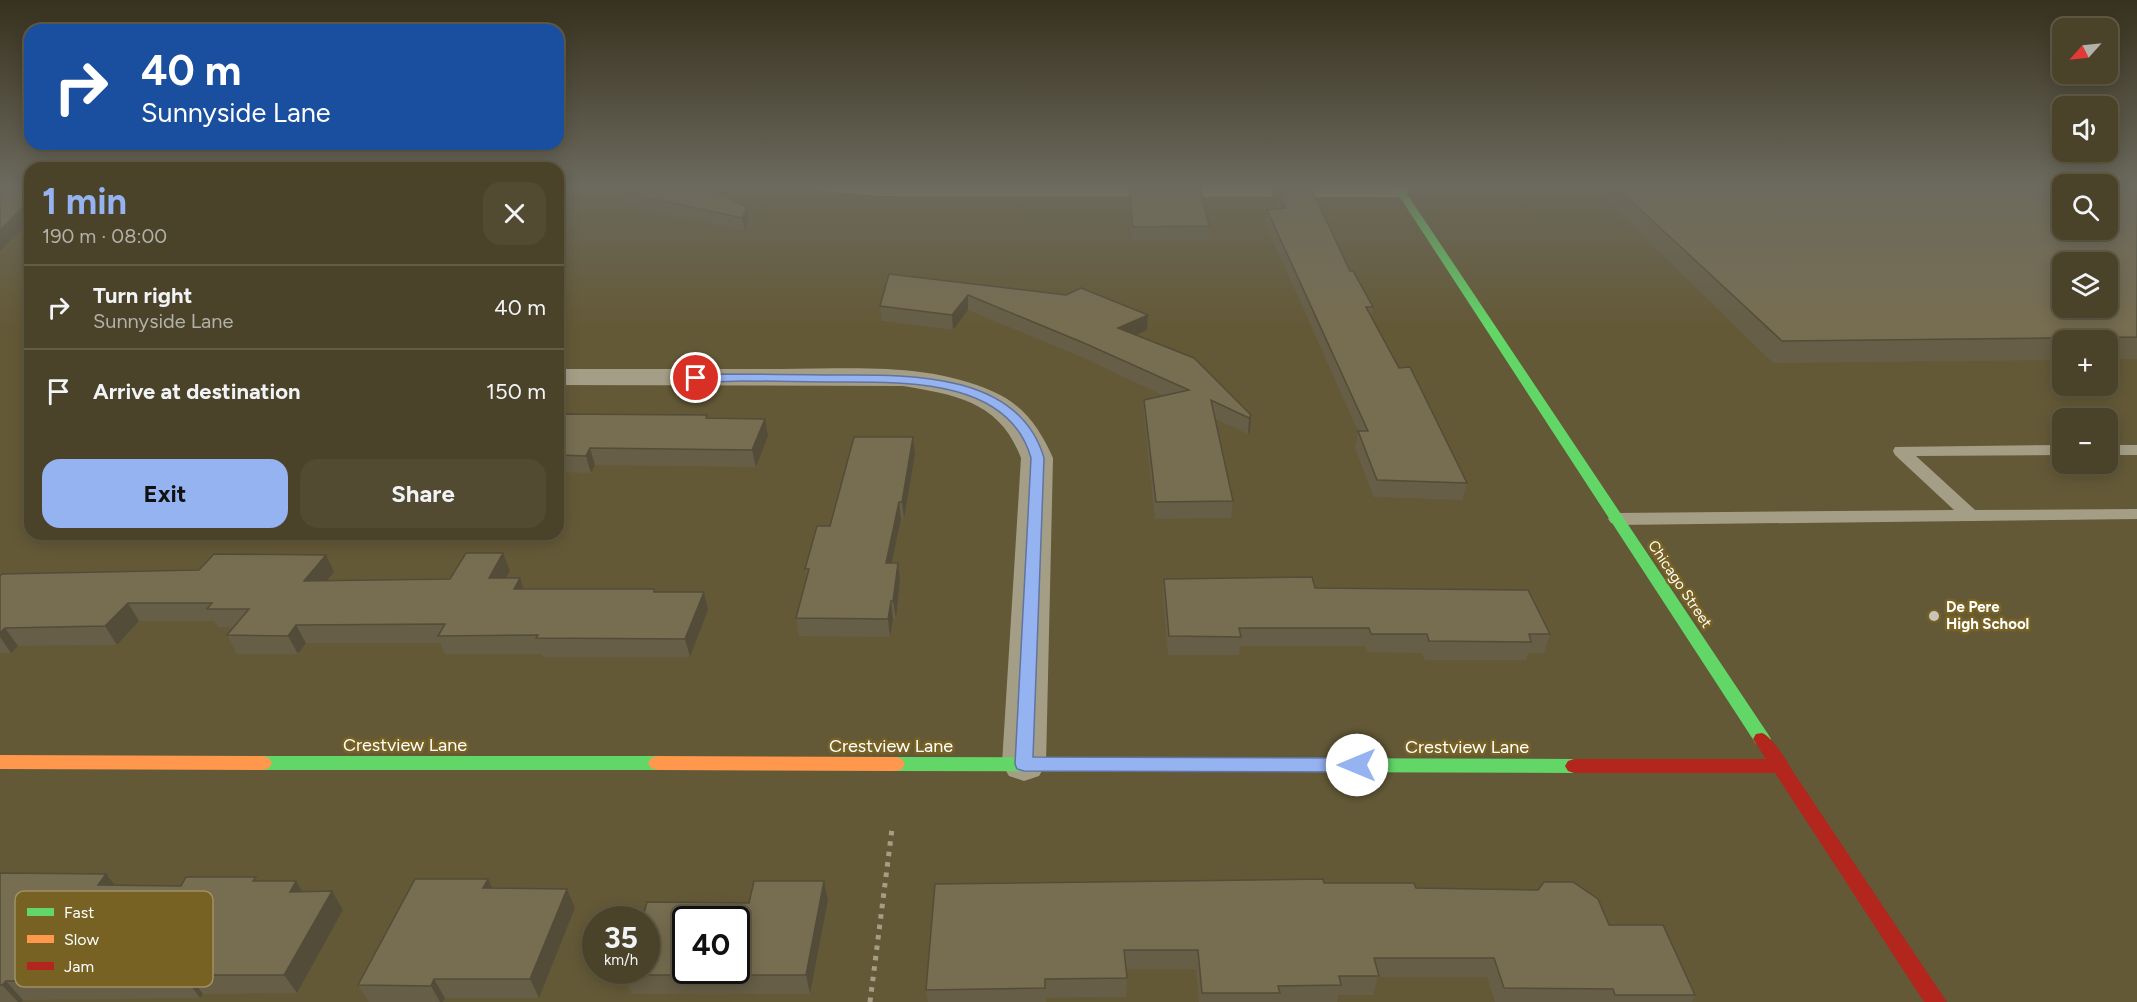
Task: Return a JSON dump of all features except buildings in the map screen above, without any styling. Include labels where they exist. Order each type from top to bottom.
[{"type":"street","name":"Chicago Street","points":[[1426,232],[1782,766],[1936,1002]]},
{"type":"street","points":[[564,377],[903,378],[960,389],[1001,406],[1019,422],[1032,439],[1037,458],[1024,764]]},
{"type":"street","name":"Crestview Lane","points":[[0,762],[1782,766]]},
{"type":"lane","points":[[1970,515],[1901,451],[2052,450]]},
{"type":"lane","points":[[2118,450],[2137,450]]},
{"type":"lane","points":[[1617,519],[2137,514]]},
{"type":"path","points":[[870,1002],[892,829]]},
{"type":"traffic: fast","points":[[1427,232],[1762,739]]},
{"type":"traffic: fast","points":[[263,763],[657,763]]},
{"type":"traffic: fast","points":[[896,764],[1574,766]]},
{"type":"traffic: slow","points":[[0,762],[263,763]]},
{"type":"traffic: slow","points":[[657,763],[896,764]]},
{"type":"traffic: jam","points":[[1762,739],[1936,1002]]},
{"type":"traffic: jam","points":[[1574,766],[1782,766]]},
{"type":"place","name":"De Pere High School","points":[[1934,616]]},
{"type":"route","points":[[696,378],[903,378],[945,384],[968,391],[1001,406],[1019,422],[1032,439],[1037,458],[1024,764],[1357,765]]}]
